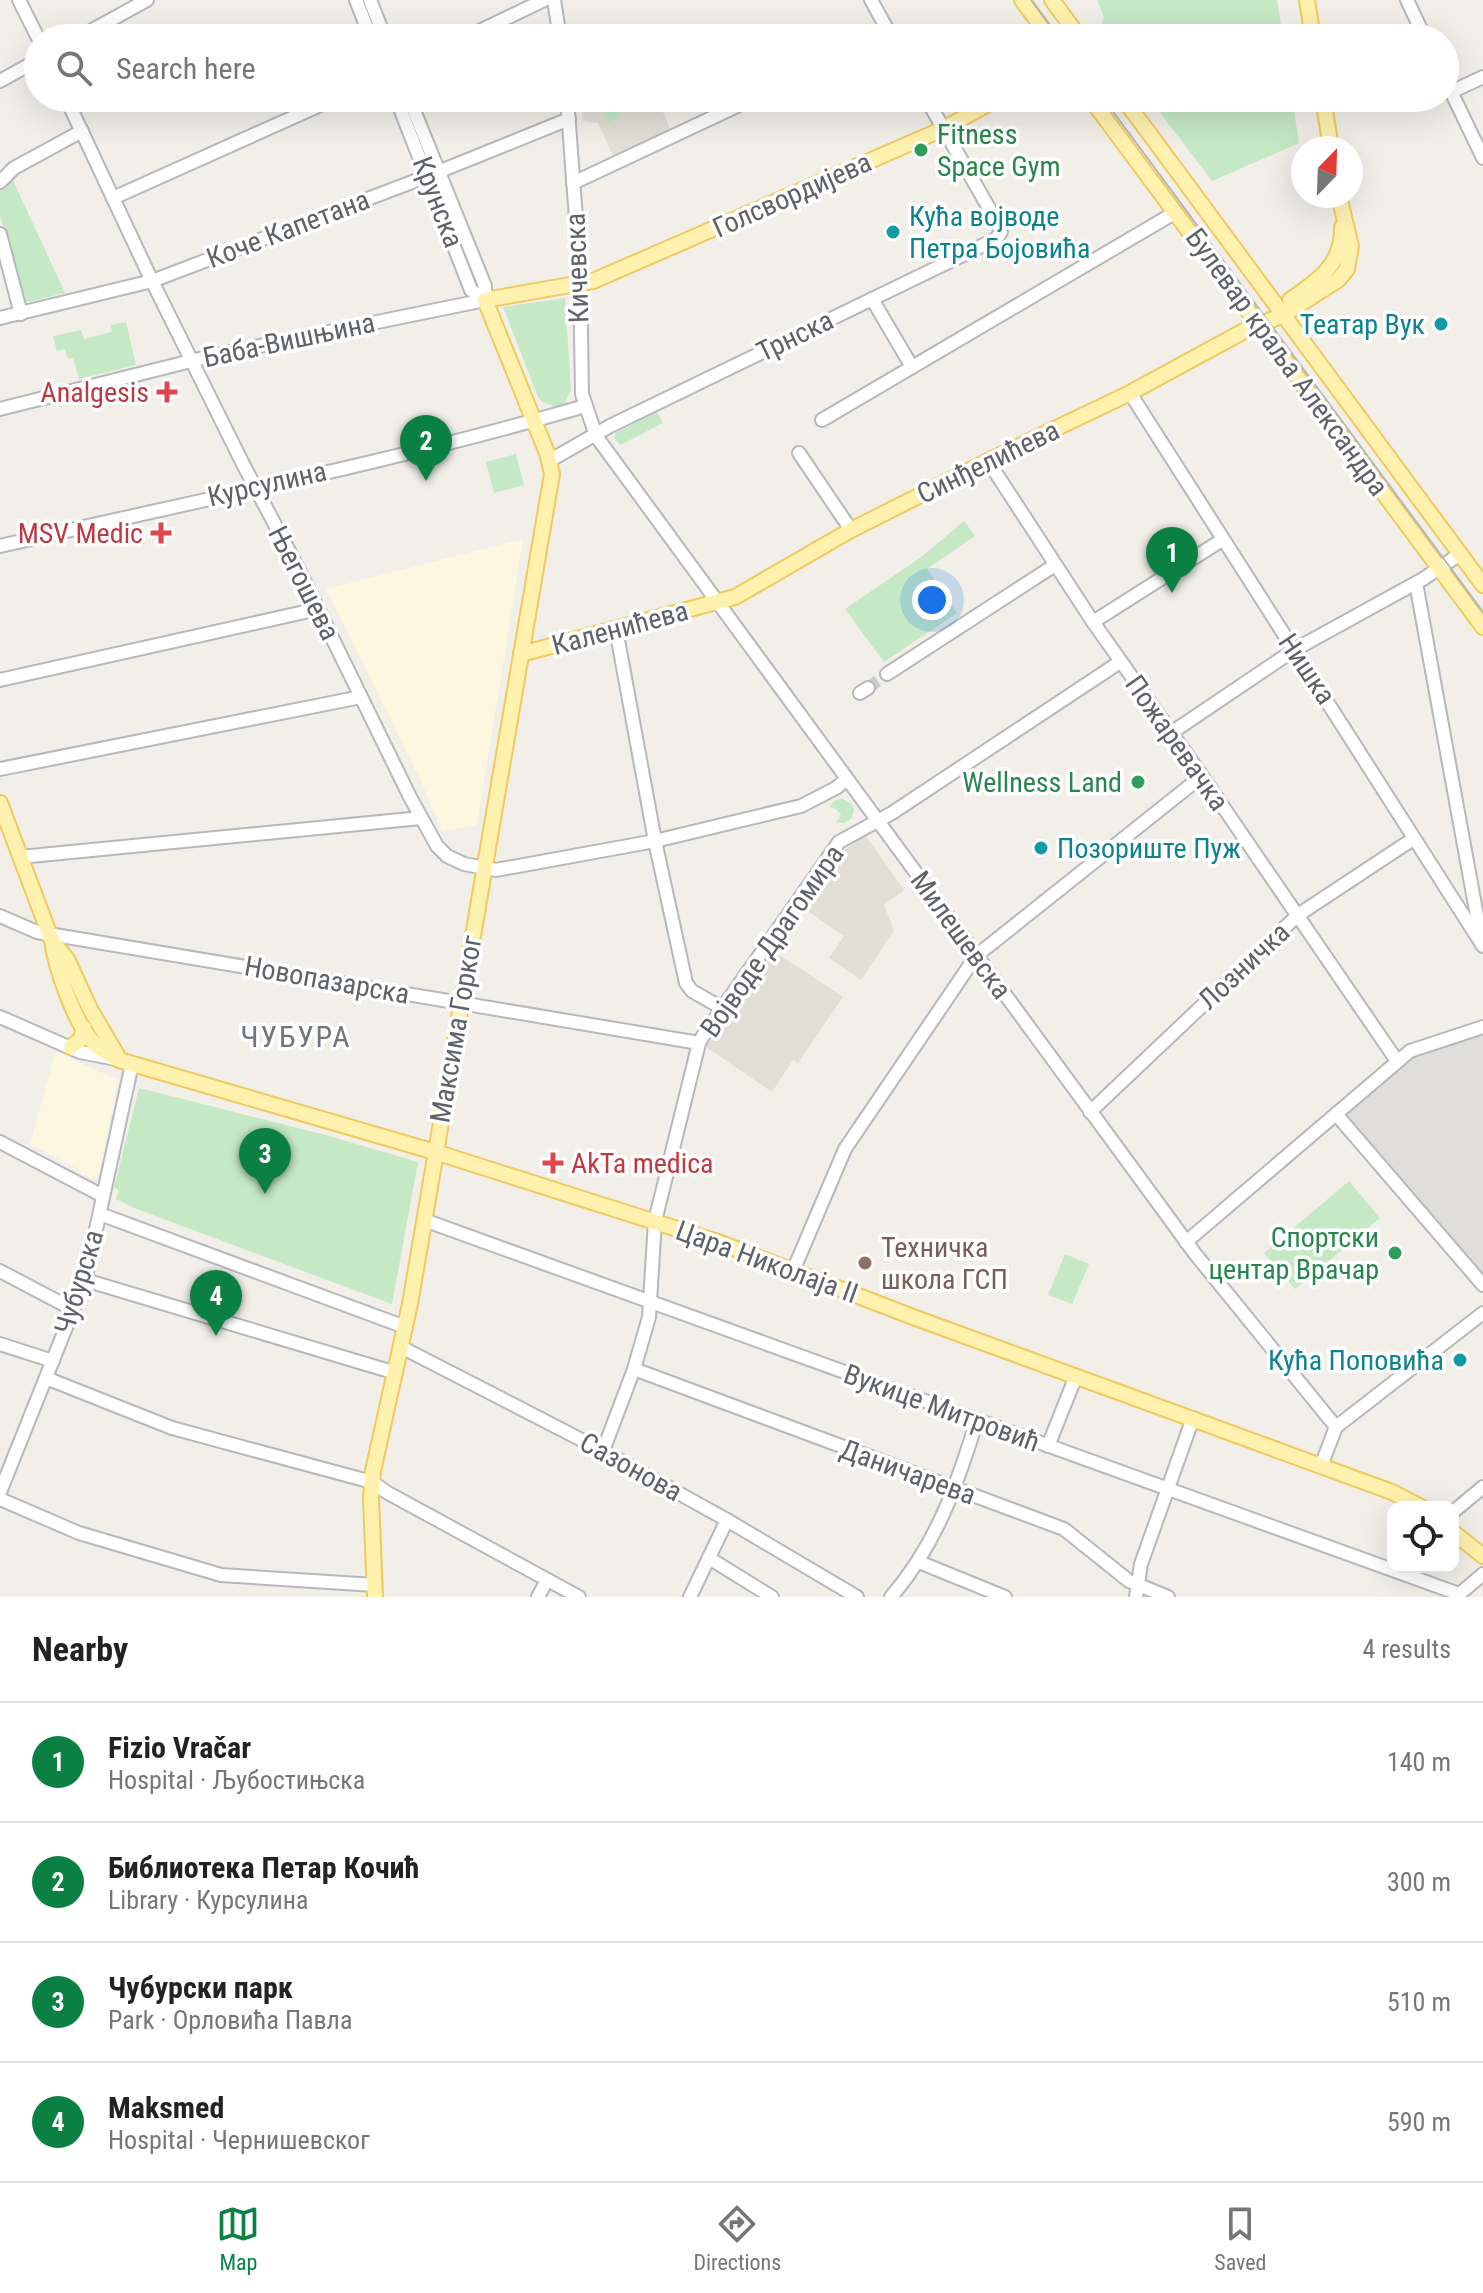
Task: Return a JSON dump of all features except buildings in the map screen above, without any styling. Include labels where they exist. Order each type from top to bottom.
[{"type":"main road","points":[[1022,0],[1040,24]]},
{"type":"main road","points":[[1052,0],[1070,24]]},
{"type":"main road","points":[[1307,0],[1311,24]]},
{"type":"main road","name":"Голсвордијева","points":[[581,285],[943,129],[974,112]]},
{"type":"main road","name":"Булевар краља Александра","points":[[1101,112],[1483,627]]},
{"type":"main road","name":"Булевар краља Александра","points":[[1133,112],[1483,585]]},
{"type":"main road","points":[[1325,112],[1329,136]]},
{"type":"main road","name":"Синђелићева","points":[[719,602],[735,597],[851,530],[1130,393],[1344,275],[1351,260],[1351,246],[1341,208]]},
{"type":"main road","name":"Баба-Вишњина","points":[[485,300],[581,285]]},
{"type":"main road","name":"Крунска","points":[[485,300],[549,461]]},
{"type":"main road","name":"Максима Горког","points":[[375,1591],[372,1482],[405,1327],[462,1004],[552,474],[549,461]]},
{"type":"main road","name":"Каленићева","points":[[521,654],[719,602]]},
{"type":"main road","points":[[0,803],[51,938],[67,992],[84,1028],[94,1044],[125,1062]]},
{"type":"main road","points":[[51,938],[67,959],[90,1009],[125,1062]]},
{"type":"main road","points":[[71,1047],[81,1039],[84,1028]]},
{"type":"main road","name":"Цара Николаја II","points":[[125,1062],[435,1152],[655,1221],[1193,1418],[1409,1501]]},
{"type":"main road","points":[[1459,1537],[1483,1556]]},
{"type":"street","points":[[19,0],[31,24]]},
{"type":"street","points":[[103,24],[147,0]]},
{"type":"street","points":[[356,0],[365,24]]},
{"type":"street","points":[[370,0],[379,24]]},
{"type":"street","points":[[494,24],[544,0]]},
{"type":"street","points":[[554,0],[558,24]]},
{"type":"street","points":[[871,0],[882,24]]},
{"type":"street","points":[[1407,0],[1418,24]]},
{"type":"street","points":[[0,81],[24,68]]},
{"type":"street","points":[[1459,88],[1483,77]]},
{"type":"street","points":[[1459,108],[1483,158]]},
{"type":"street","name":"Његошева","points":[[73,112],[254,488],[318,609],[421,818],[437,846],[447,856],[483,869]]},
{"type":"street","points":[[113,198],[305,112]]},
{"type":"street","name":"Крунска","points":[[403,112],[434,174]]},
{"type":"street","name":"Крунска","points":[[414,112],[471,290],[485,300]]},
{"type":"street","name":"Кичевска","points":[[568,112],[581,285],[580,340],[585,406],[596,436]]},
{"type":"street","points":[[573,183],[724,112]]},
{"type":"street","points":[[934,112],[943,129]]},
{"type":"street","name":"Коче Капетана","points":[[0,318],[152,281],[569,119]]},
{"type":"street","name":"Трнска","points":[[549,461],[996,239],[1001,232],[998,224],[943,129]]},
{"type":"street","points":[[0,182],[14,168],[82,131]]},
{"type":"street","points":[[822,420],[1176,212]]},
{"type":"street","points":[[1,242],[21,314]]},
{"type":"street","points":[[872,299],[912,367]]},
{"type":"street","name":"Баба-Вишњина","points":[[0,409],[193,361],[485,300]]},
{"type":"street","name":"Нишка","points":[[1130,393],[1483,946]]},
{"type":"street","name":"Курсулина","points":[[0,546],[254,488],[585,406]]},
{"type":"street","name":"Милешевска","points":[[596,436],[1186,1242],[1336,1427]]},
{"type":"street","points":[[799,453],[851,530]]},
{"type":"street","name":"Пожаревачка","points":[[988,461],[1120,662],[1397,1061]]},
{"type":"street","points":[[1093,622],[1222,540]]},
{"type":"street","points":[[1171,733],[1294,650],[1416,583],[1460,554]]},
{"type":"street","points":[[887,674],[1055,565]]},
{"type":"street","points":[[1416,583],[1483,946]]},
{"type":"street","points":[[0,680],[318,609]]},
{"type":"street","points":[[616,629],[655,841],[686,983],[692,991],[722,1008]]},
{"type":"street","name":"Војводе Драгомира","points":[[603,1451],[634,1369],[652,1304],[655,1221],[699,1043],[834,847],[1120,662]]},
{"type":"street","points":[[0,769],[361,697]]},
{"type":"street","points":[[793,1271],[845,1149],[976,956],[1202,776]]},
{"type":"street","points":[[483,869],[496,870],[655,841],[801,806],[847,779]]},
{"type":"street","points":[[20,857],[421,818]]},
{"type":"street","name":"Лозничка","points":[[1090,1112],[1298,915],[1413,839]]},
{"type":"street","points":[[1450,895],[1466,897],[1473,890]]},
{"type":"street","name":"Новопазарска","points":[[0,916],[51,938],[699,1043]]},
{"type":"street","points":[[0,1017],[93,1056],[125,1062]]},
{"type":"street","points":[[1186,1242],[1410,1051],[1483,1027]]},
{"type":"street","name":"Чубурска","points":[[0,1492],[85,1280],[100,1214],[125,1062]]},
{"type":"street","points":[[1336,1114],[1483,1285]]},
{"type":"street","points":[[0,1142],[103,1196]]},
{"type":"street","points":[[100,1214],[405,1327]]},
{"type":"street","name":"Вукице Митровић","points":[[424,1220],[1457,1596]]},
{"type":"street","points":[[0,1271],[74,1310]]},
{"type":"street","points":[[85,1280],[396,1373]]},
{"type":"street","points":[[1321,1466],[1336,1427],[1483,1313]]},
{"type":"street","points":[[0,1344],[53,1361]]},
{"type":"street","name":"Сазонова","points":[[401,1347],[603,1451],[857,1597]]},
{"type":"street","name":"Даничарева","points":[[634,1369],[1064,1529],[1136,1591],[1168,1597]]},
{"type":"street","points":[[1048,1446],[1076,1376]]},
{"type":"street","points":[[46,1378],[172,1428],[372,1482],[579,1597]]},
{"type":"street","points":[[1136,1591],[1141,1564],[1166,1488],[1193,1418]]},
{"type":"street","points":[[891,1597],[919,1562],[955,1490],[977,1420]]},
{"type":"street","points":[[1459,1507],[1483,1487]]},
{"type":"street","points":[[0,1499],[69,1530],[221,1575],[375,1591]]},
{"type":"street","points":[[690,1597],[727,1520]]},
{"type":"street","points":[[709,1558],[772,1597]]},
{"type":"street","points":[[919,1562],[1005,1597]]},
{"type":"street","points":[[1457,1596],[1483,1574]]},
{"type":"street","points":[[538,1597],[547,1580]]},
{"type":"shaded area","points":[[582,112],[663,112],[670,129],[614,158],[598,123],[582,121]]},
{"type":"shaded area","points":[[523,539],[477,825],[442,831],[420,778],[326,589]]},
{"type":"shaded area","points":[[865,835],[904,890],[884,905],[894,930],[861,980],[829,958],[844,936],[802,907],[836,856]]},
{"type":"shaded area","points":[[772,950],[843,997],[798,1063],[793,1060],[772,1092],[706,1047]]},
{"type":"shaded area","points":[[1483,1032],[1483,1276],[1344,1115],[1414,1056]]},
{"type":"shaded area","points":[[56,1052],[118,1080],[99,1174],[90,1178],[30,1144]]},
{"type":"green space","points":[[1097,0],[1277,0],[1281,24],[1102,24],[1104,17]]},
{"type":"green space","points":[[603,112],[619,112],[621,117],[607,123]]},
{"type":"green space","points":[[1160,112],[1294,112],[1298,136],[1291,136],[1291,146],[1212,181]]},
{"type":"green space","points":[[11,176],[65,293],[23,303],[0,215],[0,190]]},
{"type":"green space","points":[[565,298],[571,390],[565,403],[556,407],[542,402],[538,397],[503,307]]},
{"type":"green space","points":[[126,322],[136,365],[79,379],[73,358],[68,359],[65,349],[57,351],[53,336],[81,330],[84,339],[112,332],[111,325]]},
{"type":"green space","points":[[657,412],[663,423],[620,445],[614,437],[616,433]]},
{"type":"green space","points":[[516,454],[524,485],[494,493],[486,462]]},
{"type":"green space","points":[[964,521],[975,536],[927,569],[957,613],[884,662],[845,609],[920,558]]},
{"type":"green space","points":[[842,798],[852,804],[854,811],[851,819],[844,823],[836,822],[841,815],[829,807]]},
{"type":"green space","points":[[139,1088],[322,1134],[418,1162],[392,1304],[116,1199],[119,1190],[114,1188]]},
{"type":"green space","points":[[1349,1181],[1380,1218],[1295,1289],[1264,1253]]},
{"type":"green space","points":[[1065,1254],[1089,1264],[1072,1304],[1048,1295]]},
{"type":"tunnel","points":[[868,688],[887,674]]},
{"type":"tram line","points":[[1031,0],[1049,24]]},
{"type":"tram line","points":[[1113,112],[1483,612]]},
{"type":"place","name":"Fitness Space Gym","points":[[921,150]]},
{"type":"place","name":"Кућа војводе Петра Бојовића","points":[[893,232]]},
{"type":"place","name":"Театар Вук","points":[[1441,324]]},
{"type":"place","name":"Analgesis","points":[[167,392]]},
{"type":"place","name":"Библиотека Петар Кочић","points":[[426,481]]},
{"type":"place","name":"MSV Medic","points":[[161,533]]},
{"type":"place","name":"Fizio Vračar","points":[[1172,593]]},
{"type":"place","name":"Wellness Land","points":[[1138,782]]},
{"type":"place","name":"Позориште Пуж","points":[[1041,848]]},
{"type":"place","name":"AkTa medica","points":[[553,1163]]},
{"type":"place","name":"Чубурски парк","points":[[265,1194]]},
{"type":"place","name":"Спортски центар Врачар","points":[[1395,1253]]},
{"type":"place","name":"Техничка школа ГСП","points":[[865,1263]]},
{"type":"place","name":"Maksmed","points":[[216,1336]]},
{"type":"place","name":"Кућа Поповића","points":[[1460,1360]]},
{"type":"district","name":"ЧУБУРА","points":[[296,1036]]}]
